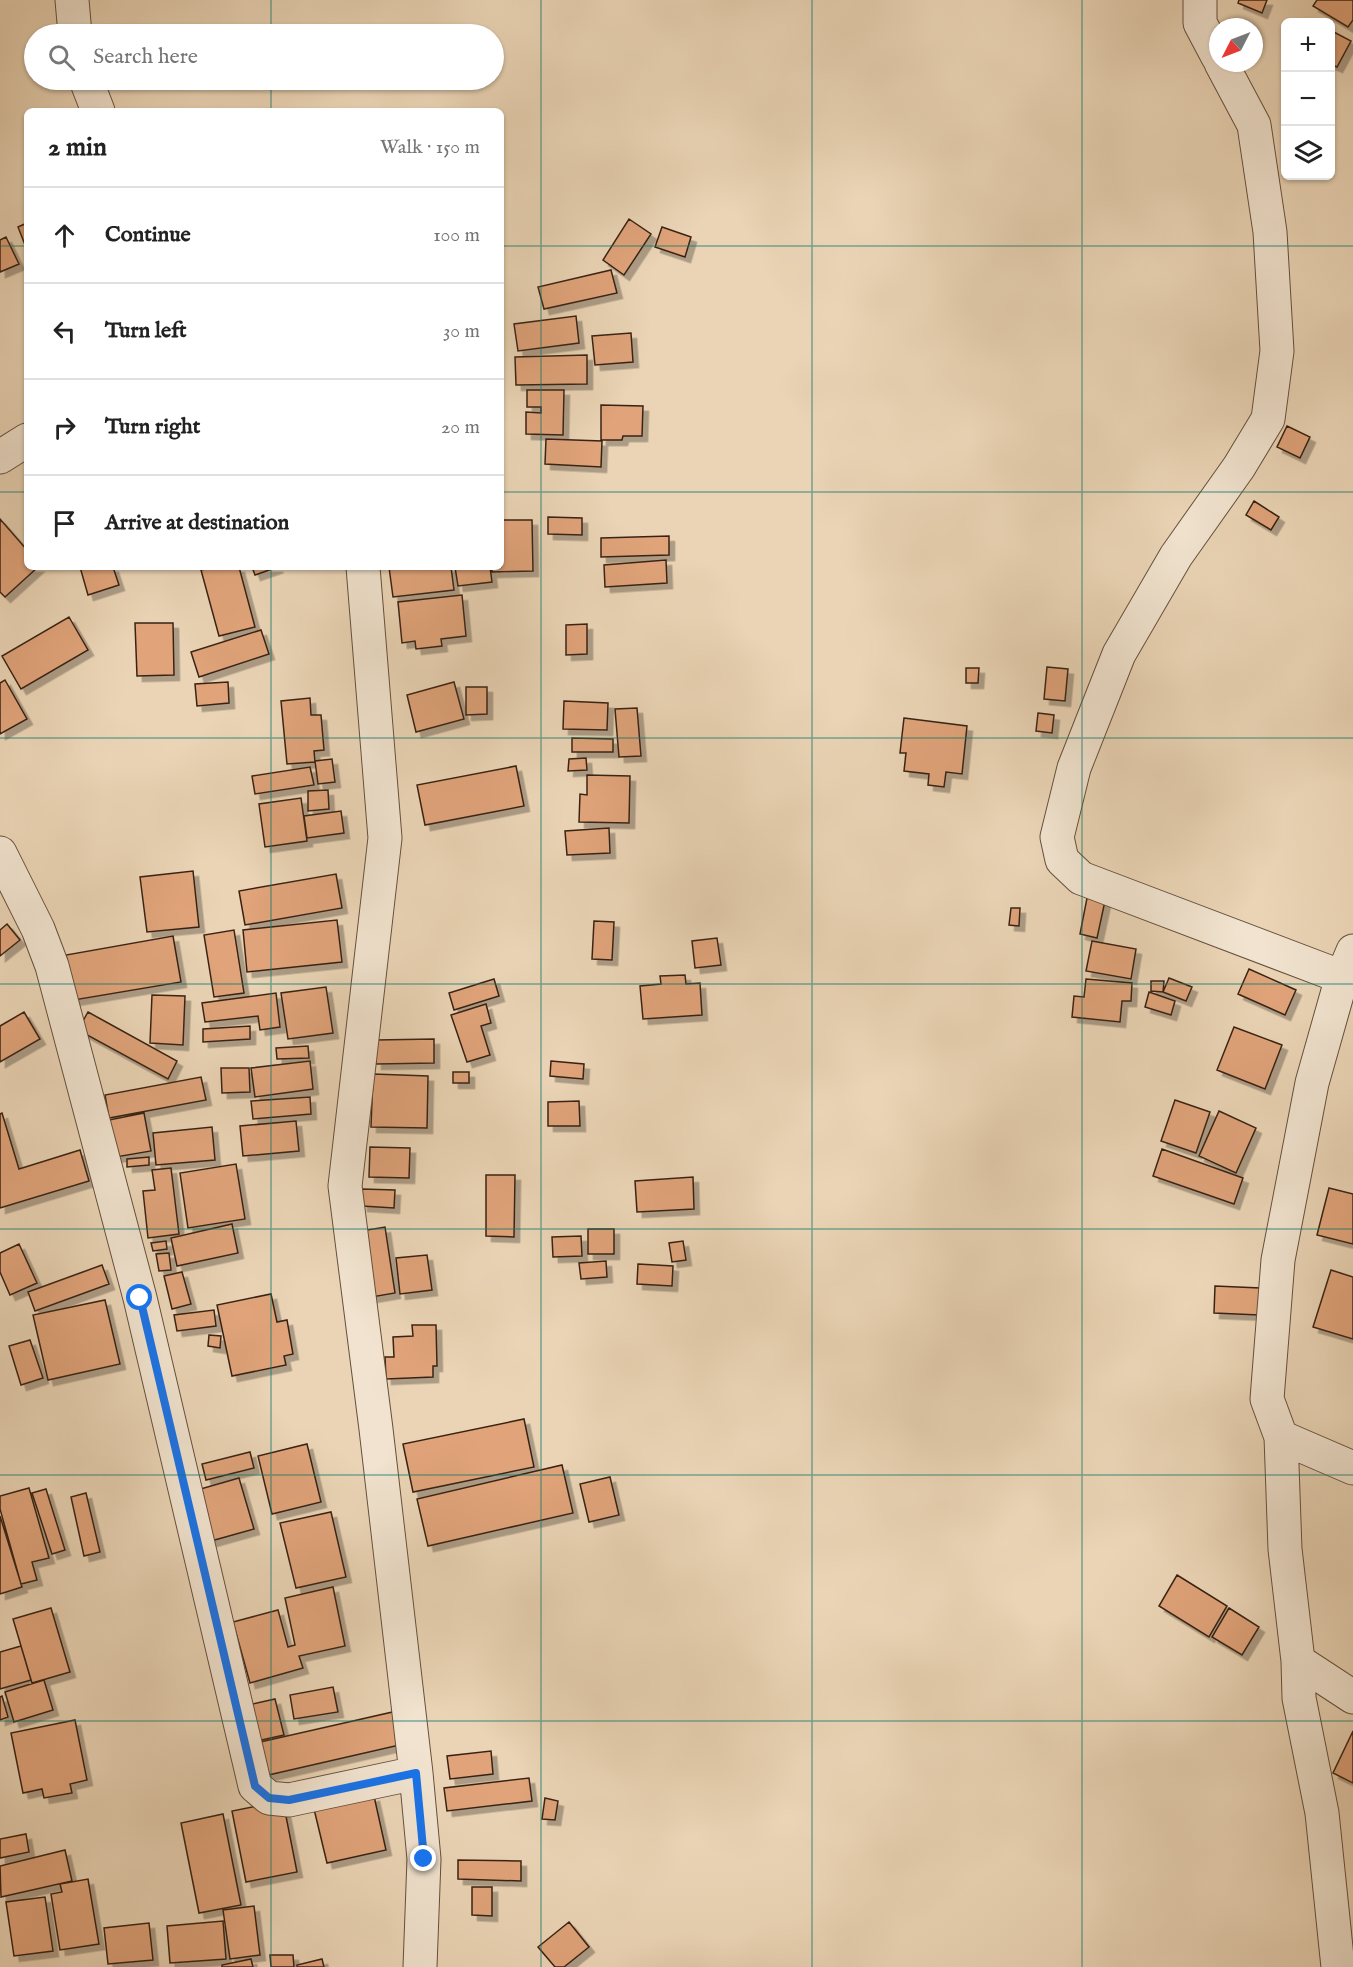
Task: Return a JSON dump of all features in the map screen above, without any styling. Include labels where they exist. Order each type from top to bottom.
[{"type":"street","points":[[72,0],[74,24]]},
{"type":"street","points":[[1200,0],[1200,23],[1209,40]]},
{"type":"street","points":[[1226,72],[1254,125],[1270,232],[1277,351],[1268,419],[1239,467],[1176,556],[1119,654],[1074,768],[1057,837],[1062,860],[1081,878],[1348,964],[1312,1083],[1278,1260],[1267,1399],[1281,1437],[1285,1549],[1298,1661],[1299,1698],[1322,1813],[1338,1967]]},
{"type":"street","points":[[90,90],[97,108]]},
{"type":"street","points":[[0,457],[24,442]]},
{"type":"street","points":[[363,570],[385,838],[345,1186],[416,1773],[424,1859],[420,1967]]},
{"type":"street","points":[[0,853],[38,928],[52,966],[140,1298],[255,1786],[269,1798],[289,1800],[416,1773]]},
{"type":"street","points":[[1281,1437],[1353,1468]]},
{"type":"street","points":[[1298,1661],[1353,1697]]},
{"type":"building","points":[[1239,0],[1267,0],[1262,13],[1238,3]]},
{"type":"building","points":[[1317,0],[1353,0],[1353,20],[1348,27],[1313,6]]},
{"type":"building","points":[[1335,33],[1351,41],[1337,67],[1335,66]]},
{"type":"building","points":[[629,219],[651,234],[624,275],[603,260]]},
{"type":"building","points":[[24,224],[24,242],[18,227]]},
{"type":"building","points":[[662,227],[691,237],[685,257],[655,247]]},
{"type":"building","points":[[6,237],[19,264],[0,272],[0,240]]},
{"type":"building","points":[[611,270],[617,293],[544,309],[538,287]]},
{"type":"building","points":[[576,316],[579,343],[518,351],[514,324]]},
{"type":"building","points":[[631,333],[633,362],[595,365],[592,336]]},
{"type":"building","points":[[587,355],[587,384],[516,385],[515,357]]},
{"type":"building","points":[[527,390],[564,390],[563,435],[526,434],[526,412],[541,413],[541,407],[527,407]]},
{"type":"building","points":[[601,405],[643,406],[642,436],[623,436],[622,440],[601,440]]},
{"type":"building","points":[[1287,426],[1310,437],[1300,458],[1277,447]]},
{"type":"building","points":[[546,439],[602,441],[601,467],[545,464]]},
{"type":"building","points":[[1254,501],[1279,517],[1271,530],[1246,515]]},
{"type":"building","points":[[548,517],[582,518],[582,535],[548,534]]},
{"type":"building","points":[[0,519],[24,547],[24,570],[35,570],[5,597],[0,592]]},
{"type":"building","points":[[504,520],[532,520],[533,571],[492,572],[492,570],[504,570]]},
{"type":"building","points":[[669,536],[669,555],[601,557],[601,538]]},
{"type":"building","points":[[666,560],[667,583],[605,587],[604,565]]},
{"type":"building","points":[[81,570],[114,570],[119,585],[88,595]]},
{"type":"building","points":[[201,570],[240,570],[255,627],[219,636]]},
{"type":"building","points":[[253,570],[269,570],[255,575]]},
{"type":"building","points":[[389,570],[451,570],[454,590],[393,597]]},
{"type":"building","points":[[455,570],[490,570],[492,582],[458,586]]},
{"type":"building","points":[[462,595],[466,636],[441,639],[442,646],[416,649],[415,641],[402,643],[398,602]]},
{"type":"building","points":[[69,617],[88,650],[21,689],[2,656]]},
{"type":"building","points":[[135,623],[173,623],[174,675],[137,676]]},
{"type":"building","points":[[587,624],[587,654],[566,655],[566,625]]},
{"type":"building","points":[[261,630],[269,654],[199,677],[191,652]]},
{"type":"building","points":[[1047,667],[1068,669],[1065,701],[1044,699]]},
{"type":"building","points":[[966,668],[979,668],[978,683],[966,683]]},
{"type":"building","points":[[5,680],[27,719],[0,734],[0,683]]},
{"type":"building","points":[[228,682],[229,703],[197,706],[195,684]]},
{"type":"building","points":[[454,682],[464,719],[416,732],[407,695]]},
{"type":"building","points":[[466,687],[487,687],[487,714],[466,715]]},
{"type":"building","points":[[310,698],[311,715],[321,715],[324,750],[314,751],[315,762],[287,764],[281,701]]},
{"type":"building","points":[[564,701],[608,703],[607,730],[563,729]]},
{"type":"building","points":[[637,708],[641,756],[619,757],[615,709]]},
{"type":"building","points":[[1038,713],[1054,715],[1052,733],[1036,731]]},
{"type":"building","points":[[904,718],[967,726],[962,774],[946,772],[944,787],[928,785],[929,774],[904,771],[906,753],[900,753]]},
{"type":"building","points":[[572,738],[613,739],[613,752],[572,752]]},
{"type":"building","points":[[586,758],[587,770],[568,771],[569,759]]},
{"type":"building","points":[[332,759],[335,782],[318,784],[315,761]]},
{"type":"building","points":[[516,766],[524,806],[425,825],[417,785]]},
{"type":"building","points":[[310,767],[314,785],[255,794],[252,776]]},
{"type":"building","points":[[587,775],[630,776],[629,823],[579,822],[580,794],[587,795]]},
{"type":"building","points":[[328,790],[329,809],[308,811],[308,791]]},
{"type":"building","points":[[301,798],[307,841],[265,847],[259,804]]},
{"type":"building","points":[[341,811],[344,833],[307,838],[304,816]]},
{"type":"building","points":[[609,828],[610,853],[567,855],[565,831]]},
{"type":"building","points":[[193,871],[199,927],[147,932],[140,877]]},
{"type":"building","points":[[336,874],[342,908],[245,925],[239,891]]},
{"type":"building","points":[[1087,898],[1105,901],[1097,938],[1080,934]]},
{"type":"building","points":[[1011,908],[1020,908],[1019,926],[1009,925]]},
{"type":"building","points":[[337,920],[342,962],[247,972],[243,930]]},
{"type":"building","points":[[594,921],[614,922],[612,960],[592,959]]},
{"type":"building","points":[[7,924],[20,940],[0,956],[0,930]]},
{"type":"building","points":[[234,930],[244,993],[214,997],[204,935]]},
{"type":"building","points":[[173,936],[181,982],[74,1000],[66,955]]},
{"type":"building","points":[[717,938],[721,965],[695,968],[692,941]]},
{"type":"building","points":[[1092,941],[1136,949],[1131,979],[1086,971]]},
{"type":"building","points":[[1249,969],[1296,990],[1285,1015],[1238,994]]},
{"type":"building","points":[[685,975],[686,984],[700,983],[702,1015],[643,1019],[640,986],[661,984],[660,976]]},
{"type":"building","points":[[1169,978],[1192,987],[1186,1001],[1163,992]]},
{"type":"building","points":[[494,979],[499,996],[454,1010],[449,993]]},
{"type":"building","points":[[1086,979],[1132,983],[1131,1001],[1122,1001],[1120,1022],[1072,1017],[1074,996],[1084,997]]},
{"type":"building","points":[[1151,981],[1164,981],[1163,992],[1151,991]]},
{"type":"building","points":[[326,987],[333,1033],[288,1039],[281,993]]},
{"type":"building","points":[[1149,992],[1175,1001],[1171,1015],[1145,1007]]},
{"type":"building","points":[[276,993],[280,1027],[260,1030],[258,1016],[205,1022],[202,1003]]},
{"type":"building","points":[[152,995],[185,996],[183,1045],[150,1043]]},
{"type":"building","points":[[486,1004],[491,1023],[481,1026],[490,1055],[467,1062],[451,1015]]},
{"type":"building","points":[[24,1012],[40,1039],[0,1062],[0,1026]]},
{"type":"building","points":[[88,1012],[177,1061],[168,1079],[78,1030]]},
{"type":"building","points":[[250,1026],[250,1039],[203,1042],[203,1029]]},
{"type":"building","points":[[1234,1027],[1282,1045],[1265,1089],[1217,1070]]},
{"type":"building","points":[[434,1039],[434,1063],[376,1064],[376,1040]]},
{"type":"building","points":[[308,1046],[309,1058],[277,1059],[276,1048]]},
{"type":"building","points":[[310,1061],[313,1089],[255,1097],[251,1068]]},
{"type":"building","points":[[551,1061],[584,1064],[583,1079],[550,1076]]},
{"type":"building","points":[[221,1068],[249,1068],[250,1092],[222,1093]]},
{"type":"building","points":[[453,1072],[469,1072],[469,1083],[453,1083]]},
{"type":"building","points":[[373,1074],[428,1076],[427,1128],[371,1127]]},
{"type":"building","points":[[201,1077],[206,1100],[109,1118],[105,1095]]},
{"type":"building","points":[[310,1097],[311,1114],[253,1119],[251,1101]]},
{"type":"building","points":[[1175,1100],[1210,1112],[1196,1153],[1161,1141]]},
{"type":"building","points":[[579,1101],[580,1126],[548,1126],[548,1102]]},
{"type":"building","points":[[1219,1111],[1256,1128],[1236,1173],[1199,1156]]},
{"type":"building","points":[[2,1113],[19,1169],[80,1150],[89,1181],[0,1208],[0,1114]]},
{"type":"building","points":[[144,1113],[151,1151],[116,1157],[109,1120]]},
{"type":"building","points":[[296,1121],[299,1151],[243,1156],[240,1126]]},
{"type":"building","points":[[212,1127],[215,1160],[156,1165],[153,1133]]},
{"type":"building","points":[[370,1147],[410,1148],[409,1178],[369,1177]]},
{"type":"building","points":[[1162,1149],[1243,1178],[1234,1204],[1153,1176]]},
{"type":"building","points":[[149,1157],[149,1165],[127,1167],[127,1159]]},
{"type":"building","points":[[236,1164],[245,1219],[188,1228],[180,1173]]},
{"type":"building","points":[[171,1168],[179,1234],[148,1238],[143,1191],[155,1190],[152,1170]]},
{"type":"building","points":[[486,1175],[515,1175],[514,1237],[486,1236]]},
{"type":"building","points":[[693,1177],[694,1209],[637,1212],[635,1181]]},
{"type":"building","points":[[1329,1188],[1353,1194],[1353,1244],[1317,1235]]},
{"type":"building","points":[[362,1189],[395,1190],[394,1208],[362,1206]]},
{"type":"building","points":[[232,1224],[238,1253],[177,1266],[171,1238]]},
{"type":"building","points":[[385,1227],[395,1293],[366,1298],[355,1232]]},
{"type":"building","points":[[588,1229],[614,1229],[614,1254],[588,1254]]},
{"type":"building","points":[[581,1236],[582,1256],[553,1257],[552,1237]]},
{"type":"building","points":[[166,1241],[167,1249],[153,1251],[151,1243]]},
{"type":"building","points":[[683,1241],[686,1260],[672,1262],[669,1243]]},
{"type":"building","points":[[19,1244],[37,1283],[10,1295],[0,1272],[0,1253]]},
{"type":"building","points":[[169,1253],[171,1270],[159,1271],[156,1254]]},
{"type":"building","points":[[427,1255],[432,1290],[400,1294],[396,1258]]},
{"type":"building","points":[[606,1261],[607,1277],[581,1279],[579,1263]]},
{"type":"building","points":[[638,1264],[673,1266],[672,1286],[637,1284]]},
{"type":"building","points":[[102,1265],[109,1284],[35,1311],[28,1292]]},
{"type":"building","points":[[1331,1270],[1353,1277],[1353,1339],[1313,1327]]},
{"type":"building","points":[[182,1272],[191,1304],[172,1309],[164,1276]]},
{"type":"building","points":[[1215,1286],[1260,1288],[1259,1315],[1214,1313]]},
{"type":"building","points":[[271,1294],[277,1322],[287,1320],[293,1354],[284,1356],[286,1365],[232,1376],[217,1305]]},
{"type":"building","points":[[105,1300],[120,1364],[48,1380],[33,1315]]},
{"type":"building","points":[[214,1310],[216,1326],[177,1331],[174,1315]]},
{"type":"building","points":[[412,1325],[436,1325],[437,1366],[433,1366],[433,1377],[386,1379],[385,1357],[394,1357],[393,1337],[413,1336]]},
{"type":"building","points":[[209,1335],[221,1336],[220,1348],[208,1346]]},
{"type":"building","points":[[30,1340],[43,1378],[21,1385],[9,1346]]},
{"type":"building","points":[[524,1419],[534,1467],[413,1492],[403,1444]]},
{"type":"building","points":[[307,1444],[321,1502],[272,1514],[258,1456]]},
{"type":"building","points":[[250,1452],[254,1468],[206,1480],[202,1464]]},
{"type":"building","points":[[562,1465],[573,1513],[428,1546],[417,1499]]},
{"type":"building","points":[[610,1477],[619,1515],[589,1522],[580,1484]]},
{"type":"building","points":[[239,1478],[254,1529],[211,1541],[197,1490]]},
{"type":"building","points":[[29,1488],[49,1558],[32,1562],[37,1580],[21,1584],[0,1509],[0,1496]]},
{"type":"building","points":[[46,1489],[65,1550],[52,1554],[32,1493]]},
{"type":"building","points":[[86,1493],[100,1552],[84,1556],[71,1497]]},
{"type":"building","points":[[331,1512],[346,1577],[296,1588],[280,1523]]},
{"type":"building","points":[[0,1516],[22,1587],[0,1594]]},
{"type":"building","points":[[1177,1575],[1227,1606],[1209,1637],[1159,1606]]},
{"type":"building","points":[[333,1587],[345,1646],[299,1656],[303,1668],[250,1683],[233,1622],[278,1610],[288,1647],[295,1645],[285,1598]]},
{"type":"building","points":[[51,1608],[70,1672],[32,1683],[13,1619]]},
{"type":"building","points":[[1229,1608],[1259,1627],[1242,1655],[1212,1637]]},
{"type":"building","points":[[21,1646],[31,1680],[0,1689],[0,1652]]},
{"type":"building","points":[[44,1680],[53,1710],[14,1722],[5,1692]]},
{"type":"building","points":[[333,1687],[338,1712],[294,1719],[290,1695]]},
{"type":"building","points":[[2,1696],[8,1717],[0,1720],[0,1697]]},
{"type":"building","points":[[275,1699],[284,1735],[257,1741],[248,1705]]},
{"type":"building","points":[[397,1711],[404,1744],[264,1776],[256,1743]]},
{"type":"building","points":[[75,1720],[87,1780],[70,1784],[72,1793],[44,1798],[42,1789],[23,1793],[11,1733]]},
{"type":"building","points":[[1353,1731],[1353,1783],[1333,1773]]},
{"type":"building","points":[[491,1751],[493,1774],[450,1779],[447,1756]]},
{"type":"building","points":[[529,1778],[532,1801],[447,1811],[444,1788]]},
{"type":"building","points":[[374,1796],[386,1850],[327,1863],[314,1809]]},
{"type":"building","points":[[545,1798],[558,1801],[555,1820],[542,1819]]},
{"type":"building","points":[[283,1801],[297,1872],[246,1882],[232,1811]]},
{"type":"building","points":[[223,1814],[241,1905],[199,1913],[181,1823]]},
{"type":"building","points":[[26,1834],[29,1852],[0,1858],[0,1839]]},
{"type":"building","points":[[65,1850],[72,1881],[1,1897],[0,1866]]},
{"type":"building","points":[[458,1860],[521,1861],[521,1881],[458,1879]]},
{"type":"building","points":[[88,1879],[99,1944],[60,1950],[51,1894],[62,1892],[60,1884]]},
{"type":"building","points":[[472,1887],[492,1887],[492,1916],[472,1915]]},
{"type":"building","points":[[45,1897],[53,1951],[14,1956],[6,1902]]},
{"type":"building","points":[[254,1906],[260,1955],[230,1959],[223,1910]]},
{"type":"building","points":[[223,1921],[226,1959],[170,1963],[167,1926]]},
{"type":"building","points":[[569,1922],[589,1947],[564,1967],[555,1967],[538,1947]]},
{"type":"building","points":[[149,1923],[153,1960],[108,1964],[104,1928]]},
{"type":"building","points":[[270,1955],[293,1955],[294,1967],[271,1967]]},
{"type":"building","points":[[251,1959],[253,1967],[222,1967],[222,1965]]},
{"type":"building","points":[[322,1959],[324,1967],[297,1967],[297,1965]]},
{"type":"route","points":[[140,1298],[255,1786],[269,1798],[289,1800],[416,1773],[424,1859]]}]
